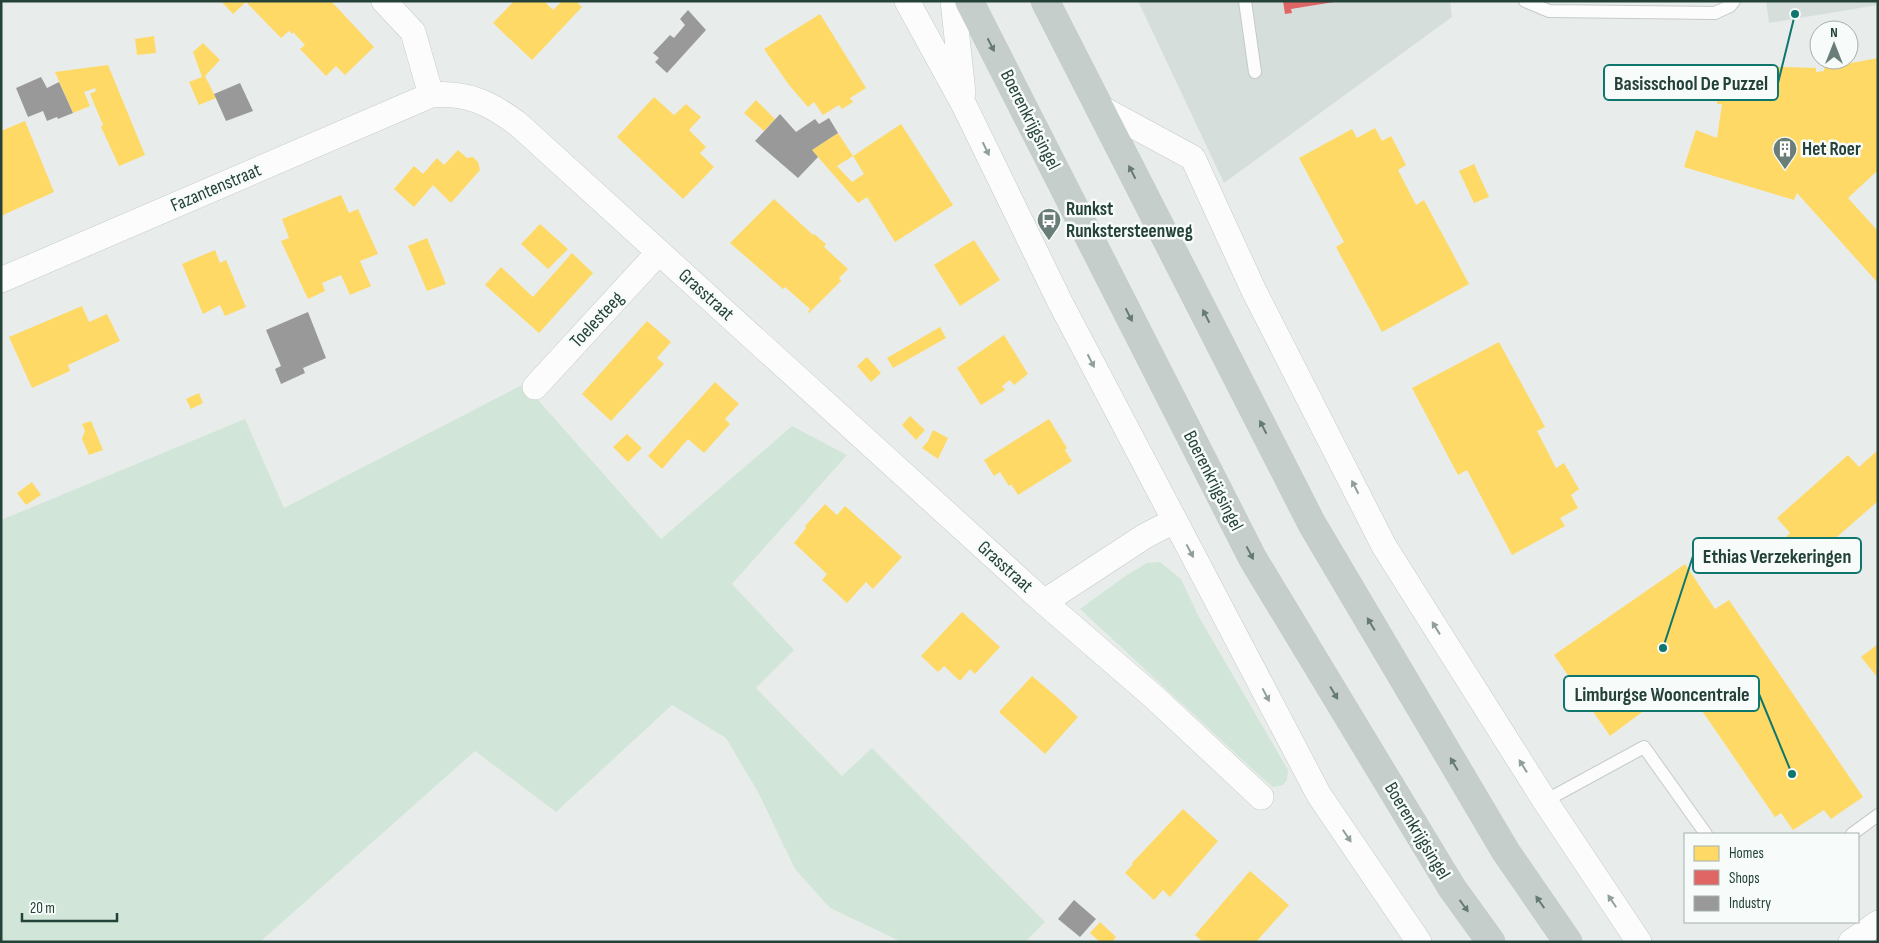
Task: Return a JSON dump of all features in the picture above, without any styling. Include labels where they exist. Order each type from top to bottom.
[{"type":"highway","name":"Boerenkrijgsingel","points":[[969,1],[1253,559],[1452,888],[1491,942]]},
{"type":"highway","points":[[1045,1],[1312,524],[1506,852],[1568,942]]},
{"type":"street","points":[[384,1],[413,32],[431,95]]},
{"type":"street","points":[[907,1],[964,105],[1060,302],[1319,795],[1419,942]]},
{"type":"street","points":[[953,1],[964,105]]},
{"type":"street","name":"Grasstraat","points":[[431,95],[453,95],[479,100],[505,114],[1044,602],[1154,697],[1261,797]]},
{"type":"street","name":"Fazantenstraat","points":[[1,280],[431,95]]},
{"type":"street","points":[[1099,107],[1193,158],[1254,291],[1384,546],[1545,801],[1639,942]]},
{"type":"street","name":"Toelesteeg","points":[[535,387],[659,252]]},
{"type":"street","name":"Grasstraat","points":[[1044,602],[1145,536],[1174,521]]},
{"type":"street","points":[[1851,942],[1878,923]]},
{"type":"lane","points":[[1245,1],[1255,72]]},
{"type":"lane","points":[[1525,1],[1549,11],[1715,13],[1730,6],[1734,1]]},
{"type":"lane","points":[[1545,801],[1644,747],[1705,833]]},
{"type":"lane","points":[[1853,833],[1878,815]]},
{"type":"shaded area","points":[[1138,1],[1450,1],[1452,17],[1224,183]]},
{"type":"shaded area","points":[[1766,1],[1878,1],[1878,5],[1769,23]]},
{"type":"green space","points":[[524,384],[661,539],[792,426],[847,455],[732,584],[794,650],[756,688],[842,776],[872,748],[1045,922],[1025,942],[902,942],[830,908],[795,869],[758,792],[726,738],[672,705],[556,812],[475,751],[260,942],[1,942],[1,520],[245,419],[284,508]]},
{"type":"green space","points":[[1160,562],[1181,579],[1199,617],[1288,770],[1287,780],[1283,785],[1273,787],[1261,777],[1080,609],[1147,563]]},
{"type":"building: Homes","points":[[221,1],[331,1],[374,47],[345,75],[336,66],[326,76],[300,49],[305,45],[293,32],[292,34],[289,31],[281,38],[246,2],[233,14]]},
{"type":"building: Homes","points":[[514,1],[544,1],[553,10],[562,1],[576,1],[582,7],[532,60],[493,23]]},
{"type":"building: Homes","points":[[820,14],[866,88],[850,98],[853,102],[842,109],[839,105],[823,115],[814,102],[808,107],[789,85],[764,49]]},
{"type":"building: Homes","points":[[154,36],[156,53],[137,55],[135,39]]},
{"type":"building: Homes","points":[[203,43],[220,60],[205,76],[216,98],[199,105],[189,82],[202,77],[193,52]]},
{"type":"building: Homes","name":"Het Roer","points":[[1878,58],[1878,174],[1876,172],[1848,198],[1878,231],[1878,283],[1797,193],[1794,200],[1684,167],[1696,130],[1717,138],[1722,104],[1717,104],[1718,65],[1809,68],[1809,70],[1816,70],[1816,72],[1824,70],[1859,70],[1859,62]]},
{"type":"building: Homes","points":[[108,65],[145,155],[119,166],[101,127],[103,125],[90,94],[96,91],[95,88],[84,92],[90,106],[73,113],[55,72]]},
{"type":"building: Homes","points":[[654,97],[674,115],[686,104],[701,117],[689,130],[706,147],[700,153],[714,167],[683,199],[617,137]]},
{"type":"building: Homes","points":[[756,100],[775,119],[764,131],[744,113]]},
{"type":"building: Homes","points":[[25,121],[54,192],[1,216],[1,131]]},
{"type":"building: Homes","points":[[901,124],[953,205],[895,242],[867,197],[858,203],[812,150],[838,133],[853,156]],"holes":[[[853,156],[864,174],[852,182],[837,166]]]},
{"type":"building: Homes","points":[[1375,128],[1382,141],[1391,136],[1406,165],[1398,170],[1416,205],[1424,200],[1469,284],[1382,332],[1336,247],[1344,242],[1299,158],[1352,129],[1357,138]]},
{"type":"building: Homes","points":[[458,150],[467,158],[473,157],[478,162],[480,170],[451,203],[433,185],[414,207],[394,189],[414,166],[423,174],[437,158],[444,165]]},
{"type":"building: Homes","points":[[1474,164],[1489,197],[1474,203],[1459,171]]},
{"type":"building: Homes","points":[[341,195],[349,213],[358,209],[378,254],[360,261],[371,286],[350,295],[341,275],[322,283],[325,291],[308,299],[281,241],[289,238],[282,219]]},
{"type":"building: Homes","points":[[774,199],[813,235],[826,244],[824,247],[848,269],[839,278],[841,281],[809,313],[810,309],[785,287],[783,289],[730,243]]},
{"type":"building: Homes","points":[[540,224],[568,249],[548,269],[521,244]]},
{"type":"building: Homes","points":[[427,238],[446,284],[427,291],[408,246]]},
{"type":"building: Homes","points":[[974,240],[1000,280],[960,306],[934,265]]},
{"type":"building: Homes","points":[[215,250],[220,263],[226,260],[246,307],[225,316],[220,305],[203,314],[182,264]]},
{"type":"building: Homes","points":[[572,253],[593,273],[539,333],[485,285],[501,267],[533,297]]},
{"type":"building: Homes","points":[[82,306],[89,322],[107,314],[120,341],[68,365],[70,371],[32,388],[9,337]]},
{"type":"building: Homes","points":[[647,321],[671,342],[657,358],[664,364],[611,421],[582,394]]},
{"type":"building: Homes","points":[[940,327],[946,338],[893,368],[887,358]]},
{"type":"building: Homes","points":[[1004,335],[1028,374],[1014,385],[1010,380],[1002,386],[1005,390],[981,405],[957,368]]},
{"type":"building: Homes","points":[[1499,342],[1545,427],[1537,431],[1556,468],[1564,463],[1579,489],[1571,495],[1578,508],[1560,518],[1565,526],[1512,555],[1467,470],[1458,475],[1412,388]]},
{"type":"building: Homes","points":[[867,357],[881,373],[871,382],[857,366]]},
{"type":"building: Homes","points":[[715,382],[739,404],[725,419],[730,424],[704,453],[688,439],[662,469],[648,456]]},
{"type":"building: Homes","points":[[199,393],[203,403],[191,409],[186,399]]},
{"type":"building: Homes","points":[[910,416],[925,430],[916,440],[902,425]]},
{"type":"building: Homes","points":[[1049,419],[1067,448],[1065,450],[1072,461],[1018,495],[1011,484],[1009,486],[1000,472],[994,476],[984,460]]},
{"type":"building: Homes","points":[[91,421],[103,450],[89,455],[82,439],[85,431],[82,424]]},
{"type":"building: Homes","points":[[933,430],[948,438],[938,459],[922,448]]},
{"type":"building: Homes","points":[[627,434],[642,448],[628,462],[613,447]]},
{"type":"building: Homes","points":[[1878,450],[1878,485],[1876,487],[1878,489],[1878,501],[1813,558],[1799,544],[1793,549],[1784,539],[1790,533],[1777,518],[1848,455],[1859,467]]},
{"type":"building: Homes","points":[[32,482],[41,495],[26,505],[17,493]]},
{"type":"building: Homes","points":[[825,504],[837,515],[845,506],[902,557],[873,589],[866,582],[847,603],[822,580],[827,574],[794,543],[806,528],[805,526]]},
{"type":"building: Homes","points":[[1685,564],[1715,609],[1729,600],[1863,797],[1831,819],[1824,810],[1793,830],[1781,813],[1775,817],[1696,702],[1702,698],[1688,678],[1610,736],[1554,655]]},
{"type":"building: Homes","points":[[962,612],[1000,647],[975,674],[970,669],[960,681],[944,666],[938,672],[921,656]]},
{"type":"building: Homes","points":[[1878,644],[1878,678],[1861,657]]},
{"type":"building: Homes","points":[[1032,676],[1078,717],[1045,754],[999,712]]},
{"type":"building: Homes","points":[[1183,809],[1218,841],[1170,897],[1163,890],[1154,900],[1125,873],[1132,863]]},
{"type":"building: Homes","points":[[1250,871],[1289,905],[1256,942],[1203,942],[1195,935]]},
{"type":"building: Homes","points":[[1100,922],[1116,937],[1112,942],[1100,942],[1090,933]]},
{"type":"building: Shops","points":[[1283,1],[1334,2],[1291,9],[1292,13],[1285,14]]},
{"type":"building: Industry","points":[[688,10],[706,30],[667,73],[655,62],[659,58],[653,53],[670,35],[674,38],[685,25],[680,19]]},
{"type":"building: Industry","points":[[41,77],[47,88],[59,82],[73,113],[47,121],[43,111],[28,117],[16,88]]},
{"type":"building: Industry","points":[[240,83],[253,111],[226,121],[214,94]]},
{"type":"building: Industry","points":[[780,114],[796,132],[815,119],[819,124],[829,118],[838,133],[812,150],[818,157],[798,178],[755,141]]},
{"type":"building: Industry","points":[[308,312],[326,358],[303,368],[305,373],[281,384],[275,369],[281,366],[266,330]]},
{"type":"building: Industry","points":[[1074,900],[1096,919],[1080,937],[1058,919]]},
{"type":"place","name":"Basisschool De Puzzel","points":[[1795,14]]},
{"type":"place","name":"Het Roer","points":[[1785,170]]},
{"type":"place","name":"Runkst Runkstersteenweg","points":[[1049,241]]},
{"type":"place","name":"Ethias Verzekeringen","points":[[1663,648]]},
{"type":"place","name":"Limburgse Wooncentrale","points":[[1792,774]]}]
